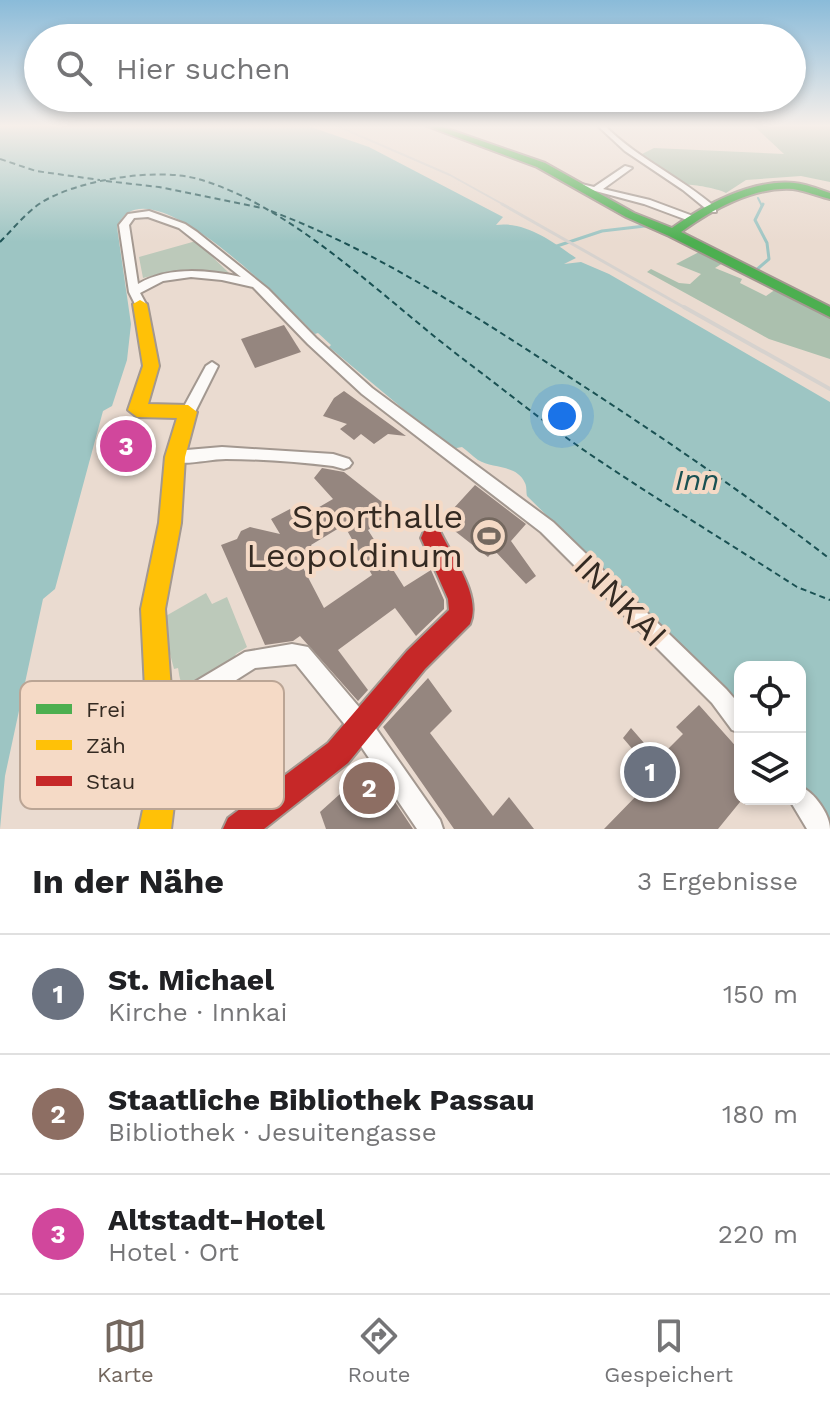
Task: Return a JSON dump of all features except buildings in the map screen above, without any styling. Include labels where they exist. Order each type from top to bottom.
[{"type":"street","points":[[537,165],[586,187],[630,215],[673,233],[830,313]]},
{"type":"street","points":[[647,165],[702,199],[713,210]]},
{"type":"street","points":[[586,187],[628,168]]},
{"type":"street","points":[[586,187],[647,202],[690,218]]},
{"type":"street","points":[[673,233],[690,218],[775,187],[801,187],[830,196]]},
{"type":"street","name":"INNKAI","points":[[137,298],[124,225],[127,218],[140,214],[182,226],[255,285],[367,391],[547,527],[719,696],[734,715]]},
{"type":"street","points":[[188,412],[137,410],[151,366],[137,298],[155,277],[167,275],[224,277],[255,285]]},
{"type":"street","points":[[158,681],[153,609],[170,523],[175,457],[188,412],[212,366]]},
{"type":"street","points":[[175,457],[203,453],[279,453],[303,459],[330,458],[344,463]]},
{"type":"street","points":[[284,794],[338,753],[416,660],[461,615],[460,598],[441,551],[432,538]]},
{"type":"street","points":[[216,681],[252,659],[270,659],[294,652],[301,654],[362,728],[431,829]]},
{"type":"street","points":[[805,805],[822,829]]},
{"type":"street","points":[[155,829],[158,809]]},
{"type":"street","points":[[239,829],[265,809]]},
{"type":"green space","points":[[652,165],[830,165],[830,182],[801,176],[746,180],[726,193],[686,185]]},
{"type":"green space","points":[[196,241],[230,274],[171,271],[143,278],[139,257]]},
{"type":"green space","points":[[699,252],[723,263],[715,268],[742,279],[740,283],[766,296],[776,289],[830,316],[830,359],[769,339],[647,272],[651,269],[679,283],[690,284],[701,274],[676,264]]},
{"type":"green space","points":[[206,593],[212,604],[227,597],[247,647],[236,654],[232,662],[200,681],[181,681],[178,668],[174,669],[165,635],[164,617]]},
{"type":"water","name":"Inn","points":[[0,165],[403,165],[503,217],[496,225],[528,229],[576,258],[564,264],[581,262],[609,274],[830,402],[830,824],[806,791],[806,661],[734,661],[734,700],[527,496],[521,477],[504,468],[484,463],[462,447],[451,449],[329,347],[331,345],[318,333],[315,334],[218,245],[186,224],[157,211],[133,211],[117,227],[131,324],[127,360],[112,406],[103,411],[55,589],[43,599],[25,681],[20,681],[20,706],[5,776],[0,829]]},
{"type":"waterway","points":[[794,184],[813,188]]},
{"type":"waterway","points":[[758,198],[762,206]]},
{"type":"waterway","points":[[754,272],[769,259],[767,243],[755,220],[762,206]]},
{"type":"waterway","points":[[554,247],[602,231],[645,226]]},
{"type":"ferry route","points":[[17,165],[36,171],[100,180]]},
{"type":"ferry route","points":[[0,242],[39,204],[94,182],[161,174],[198,179],[234,192],[304,233],[338,258],[467,362],[588,453],[797,587],[830,600]]},
{"type":"ferry route","points":[[106,181],[159,187],[262,208]]},
{"type":"ferry route","points":[[271,211],[382,262],[488,324],[695,461],[830,559]]},
{"type":"railway","points":[[426,165],[506,206]]},
{"type":"railway","points":[[502,204],[687,309]]},
{"type":"railway","points":[[684,307],[830,389]]},
{"type":"traffic: fast","points":[[540,165],[630,215],[673,233],[830,313]]},
{"type":"traffic: fast","points":[[673,233],[712,208],[773,187],[793,186],[830,196]]},
{"type":"traffic: slow","points":[[140,304],[151,366],[137,410],[188,412],[175,457],[170,523],[153,609],[158,681]]},
{"type":"traffic: slow","points":[[155,829],[158,809]]},
{"type":"traffic: jam","points":[[284,794],[338,753],[416,660],[461,615],[460,598],[432,538]]},
{"type":"traffic: jam","points":[[239,829],[265,809]]},
{"type":"place","name":"Altstadt-Hotel","points":[[126,446]]},
{"type":"place","name":"Sporthalle Leopoldinum","points":[[489,536]]},
{"type":"place","name":"St. Michael","points":[[650,772]]},
{"type":"place","name":"Staatliche Bibliothek Passau","points":[[369,788]]}]
